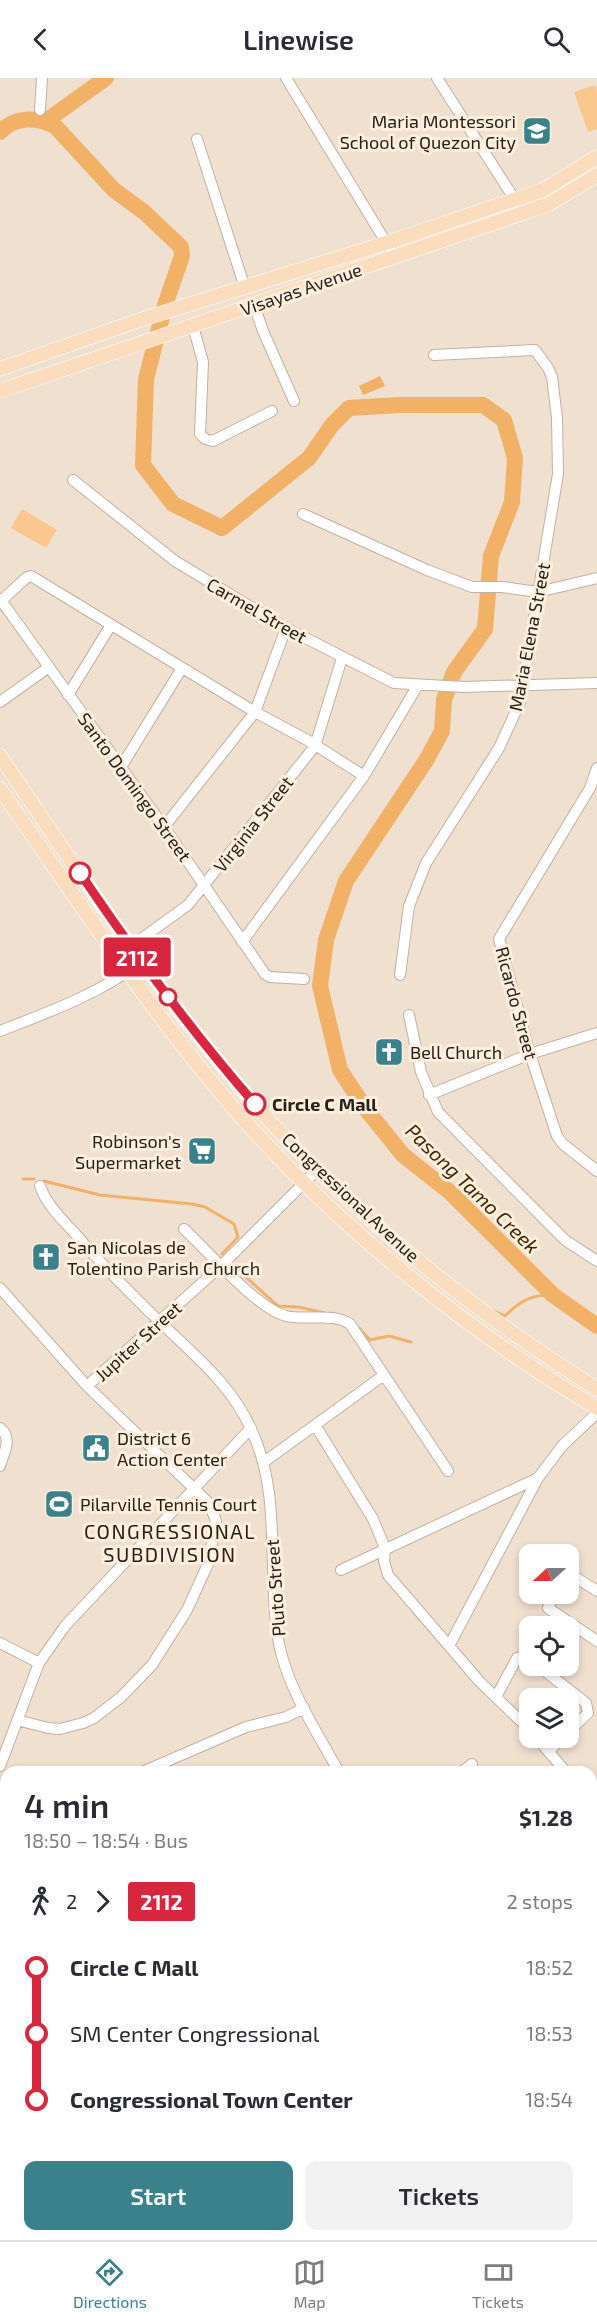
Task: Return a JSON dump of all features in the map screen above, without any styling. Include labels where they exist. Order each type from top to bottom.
[{"type":"main road","name":"Visayas Avenue","points":[[0,369],[143,319],[515,200],[558,182],[597,157]]},
{"type":"main road","name":"Visayas Avenue","points":[[0,391],[549,204],[597,175]]},
{"type":"main road","points":[[260,283],[260,303]]},
{"type":"main road","name":"Congressional Avenue","points":[[0,756],[141,962],[205,1046],[265,1116],[388,1236],[516,1336],[597,1389]]},
{"type":"main road","name":"Congressional Avenue","points":[[0,789],[127,972],[244,1119],[304,1183],[377,1250],[465,1319],[597,1408]]},
{"type":"street","points":[[40,110],[42,78]]},
{"type":"street","points":[[286,78],[396,256]]},
{"type":"street","points":[[437,78],[515,200]]},
{"type":"street","points":[[198,139],[245,288]]},
{"type":"street","points":[[260,303],[263,331],[294,401]]},
{"type":"street","points":[[193,326],[203,362],[200,434],[205,439],[213,441],[272,411]]},
{"type":"street","name":"Maria Elena Street","points":[[400,975],[409,906],[426,863],[499,748],[518,707],[558,474],[552,377],[535,350],[434,355]]},
{"type":"street","name":"Carmel Street","points":[[74,480],[175,561],[286,628],[394,682],[418,686],[464,687],[597,683]]},
{"type":"street","points":[[303,514],[427,570],[472,587],[502,587],[538,592],[597,579]]},
{"type":"street","points":[[1,600],[31,576],[364,776]]},
{"type":"street","name":"Santo Domingo Street","points":[[1,600],[164,827],[242,942],[270,976],[304,979]]},
{"type":"street","points":[[68,694],[111,625]]},
{"type":"street","points":[[164,827],[255,712],[286,628]]},
{"type":"street","name":"Virginia Street","points":[[116,957],[188,905],[315,746],[342,658]]},
{"type":"street","points":[[0,702],[49,667]]},
{"type":"street","points":[[121,767],[183,668]]},
{"type":"street","points":[[242,942],[364,776],[418,686]]},
{"type":"street","name":"Ricardo Street","points":[[597,768],[590,788],[499,939],[530,1054],[557,1136],[562,1144],[597,1172]]},
{"type":"street","points":[[0,1031],[70,1004],[141,962]]},
{"type":"street","points":[[409,1015],[417,1058],[429,1095],[444,1119],[565,1240],[597,1261]]},
{"type":"street","points":[[429,1095],[530,1054],[597,1033]]},
{"type":"street","name":"Jupiter Street","points":[[87,1386],[222,1265],[318,1169]]},
{"type":"street","name":"Pluto Street","points":[[40,1186],[49,1204],[83,1244],[227,1388],[251,1428],[264,1462],[279,1644],[283,1662],[304,1708],[336,1766]]},
{"type":"street","points":[[184,1229],[252,1296],[268,1308],[285,1316],[314,1319],[335,1318],[347,1322],[448,1471]]},
{"type":"street","points":[[0,1288],[87,1386],[209,1503],[216,1521],[208,1564],[187,1610],[152,1665],[121,1696],[94,1718],[82,1723],[60,1729],[17,1720]]},
{"type":"street","points":[[264,1462],[384,1375]]},
{"type":"street","points":[[449,1646],[538,1478],[562,1446],[597,1413]]},
{"type":"street","points":[[315,1425],[373,1519],[385,1548],[384,1561],[388,1575],[480,1682],[519,1719]]},
{"type":"street","points":[[0,1428],[8,1438],[0,1466]]},
{"type":"street","points":[[0,1766],[39,1664],[65,1626],[251,1428]]},
{"type":"street","points":[[341,1570],[538,1478]]},
{"type":"street","points":[[579,1580],[597,1592]]},
{"type":"street","points":[[550,1604],[548,1608],[597,1641]]},
{"type":"street","points":[[0,1643],[39,1664]]},
{"type":"street","points":[[496,1697],[519,1657]]},
{"type":"street","points":[[551,1676],[567,1688]]},
{"type":"street","points":[[579,1698],[586,1703],[588,1713],[579,1722]]},
{"type":"street","points":[[156,1766],[246,1727],[286,1717],[304,1708]]},
{"type":"street","points":[[550,1750],[562,1766]]},
{"type":"shaded area","points":[[595,85],[597,129],[588,132],[574,92]]},
{"type":"shaded area","points":[[380,376],[385,386],[363,395],[359,386]]},
{"type":"shaded area","points":[[22,509],[57,530],[46,548],[11,528]]},
{"type":"waterway","points":[[46,121],[106,78]]},
{"type":"waterway","name":"Pasong Tamo Creek","points":[[0,132],[12,123],[26,120],[41,121],[55,126],[114,190],[144,212],[181,247],[182,256],[165,305],[146,379],[143,465],[173,504],[222,528],[309,458],[332,425],[349,408],[400,405],[483,405],[504,420],[515,458],[512,502],[491,556],[485,629],[454,672],[444,700],[442,731],[427,759],[346,881],[326,940],[320,986],[340,1070],[365,1108],[403,1155],[451,1193],[553,1295],[597,1326]]},
{"type":"waterway","points":[[23,1179],[34,1179]]},
{"type":"waterway","points":[[44,1181],[100,1195],[205,1207],[234,1224],[238,1237],[222,1254]]},
{"type":"waterway","points":[[230,1263],[278,1306],[298,1307],[325,1313]]},
{"type":"waterway","points":[[493,1311],[505,1316],[527,1300],[553,1295]]},
{"type":"waterway","points":[[359,1328],[370,1340],[389,1336],[411,1342]]},
{"type":"bus line","name":"2112","points":[[80,873],[173,1004],[205,1046],[255,1104]]},
{"type":"place","name":"Maria Montessori School of Quezon City","points":[[537,131]]},
{"type":"place","name":"Bell Church","points":[[389,1052]]},
{"type":"place","name":"Circle C Mall","points":[[255,1104]]},
{"type":"place","name":"Robinson's Supermarket","points":[[202,1151]]},
{"type":"place","name":"San Nicolas de Tolentino Parish Church","points":[[46,1257]]},
{"type":"place","name":"District 6 Action Center","points":[[96,1448]]},
{"type":"place","name":"Pilarville Tennis Court","points":[[59,1504]]},
{"type":"district","name":"CONGRESSIONAL SUBDIVISION","points":[[170,1542]]}]
